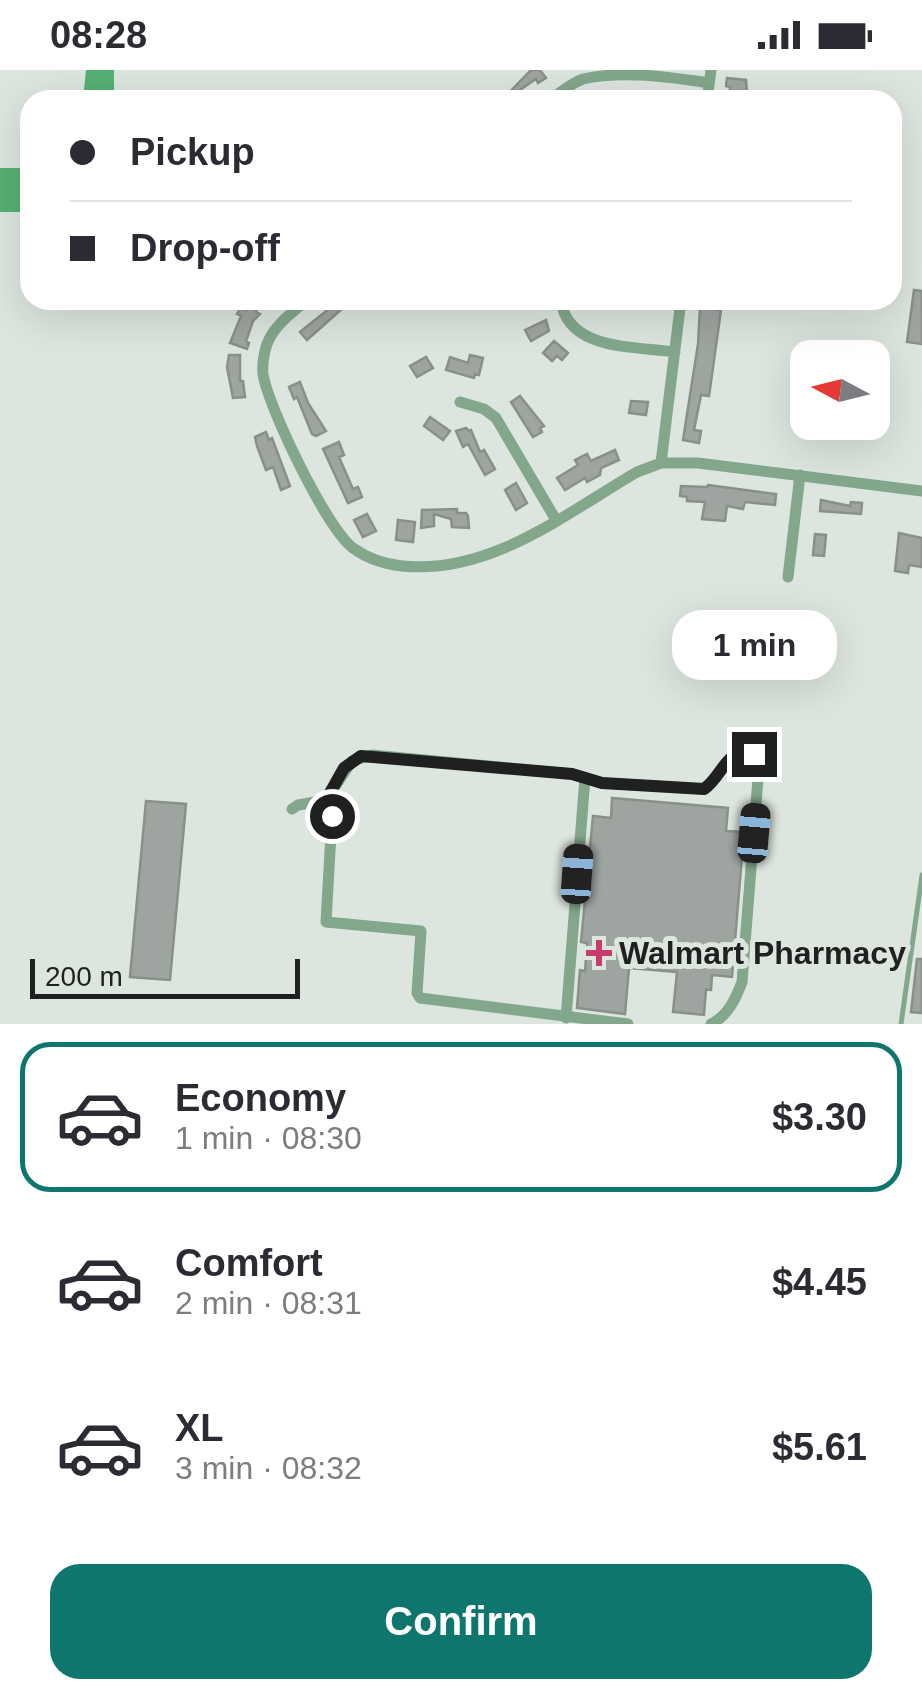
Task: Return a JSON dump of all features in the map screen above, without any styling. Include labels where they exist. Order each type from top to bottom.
[{"type":"street","points":[[565,90],[581,79],[606,72],[710,77]]},
{"type":"street","points":[[297,310],[275,329],[266,346],[262,372],[274,407],[331,524],[351,547],[378,562],[405,567],[439,566],[492,555],[637,472],[661,463],[698,463],[922,492]]},
{"type":"street","points":[[563,310],[577,333],[594,340],[674,352]]},
{"type":"street","points":[[661,463],[680,310]]},
{"type":"street","points":[[460,402],[496,418],[556,520]]},
{"type":"street","points":[[788,578],[800,475]]},
{"type":"street","points":[[292,809],[298,804],[326,800],[352,760],[372,755],[572,774],[602,783],[704,789],[734,755],[754,754],[759,766],[742,982],[736,999],[711,1024]]},
{"type":"street","points":[[566,1018],[585,778]]},
{"type":"street","points":[[326,800],[332,816],[326,922],[421,931],[417,993],[426,1002],[628,1024]]},
{"type":"lane","points":[[901,1024],[922,875]]},
{"type":"shaded area","points":[[86,70],[114,70],[114,90],[84,90]]},
{"type":"shaded area","points":[[0,168],[20,168],[20,212],[0,212]]},
{"type":"building","points":[[531,70],[540,70],[546,78],[538,83],[536,79],[520,90],[512,90]]},
{"type":"building","points":[[727,78],[746,80],[747,90],[730,90]]},
{"type":"building","points":[[914,290],[922,291],[922,344],[907,342]]},
{"type":"building","points":[[239,310],[257,310],[260,314],[253,321],[247,349],[230,343],[241,316],[237,314]]},
{"type":"building","points":[[328,310],[341,310],[307,340],[300,332]]},
{"type":"building","points":[[700,310],[721,310],[709,396],[701,395],[694,430],[701,431],[699,443],[683,440]]},
{"type":"building","points":[[546,320],[549,331],[531,341],[525,330]]},
{"type":"building","points":[[554,341],[568,353],[562,360],[557,356],[552,361],[543,353]]},
{"type":"building","points":[[229,355],[240,355],[240,381],[245,397],[233,398],[227,367]]},
{"type":"building","points":[[470,355],[483,358],[479,375],[474,378],[446,370],[450,357],[468,363]]},
{"type":"building","points":[[426,357],[433,368],[417,377],[410,366]]},
{"type":"building","points":[[300,382],[326,431],[316,436],[289,387]]},
{"type":"building","points":[[520,396],[544,426],[533,437],[511,402]]},
{"type":"building","points":[[631,401],[648,402],[646,415],[629,413]]},
{"type":"building","points":[[430,417],[450,431],[443,440],[424,426]]},
{"type":"building","points":[[466,428],[495,469],[485,475],[456,431]]},
{"type":"building","points":[[266,432],[269,440],[272,438],[290,486],[281,490],[273,467],[266,470],[257,446],[255,437]]},
{"type":"building","points":[[339,442],[344,455],[339,457],[353,489],[358,487],[362,497],[348,503],[323,449]]},
{"type":"building","points":[[615,450],[619,460],[601,468],[600,475],[587,482],[585,478],[565,490],[557,478],[587,454],[591,461]]},
{"type":"building","points":[[516,483],[527,503],[516,510],[505,490]]},
{"type":"building","points":[[708,485],[776,494],[775,505],[745,502],[743,509],[727,506],[725,521],[702,519],[705,502],[687,501],[687,497],[680,496],[681,486]]},
{"type":"building","points":[[821,500],[850,506],[851,502],[862,503],[861,514],[820,511]]},
{"type":"building","points":[[457,509],[457,513],[468,516],[469,528],[452,527],[451,519],[434,514],[434,526],[421,528],[422,510]]},
{"type":"building","points":[[367,514],[376,531],[363,537],[354,520]]},
{"type":"building","points":[[398,520],[415,522],[413,542],[396,540]]},
{"type":"building","points":[[899,533],[922,538],[922,567],[909,565],[908,573],[895,571]]},
{"type":"building","points":[[815,534],[826,535],[824,556],[813,555]]},
{"type":"building","points":[[612,798],[728,808],[726,831],[744,832],[732,977],[712,975],[711,990],[706,989],[704,1015],[673,1012],[677,972],[629,968],[625,1014],[577,1008],[580,970],[585,971],[587,943],[581,942],[593,816],[611,818]]},
{"type":"building","points":[[146,801],[186,804],[170,980],[130,977]]},
{"type":"building","points":[[917,959],[922,959],[922,1013],[911,1012]]},
{"type":"place","name":"Walmart Pharmacy","points":[[599,953]]},
{"type":"route","points":[[332,816],[326,800],[344,768],[361,756],[572,774],[602,783],[704,789],[734,755],[754,754]]}]
